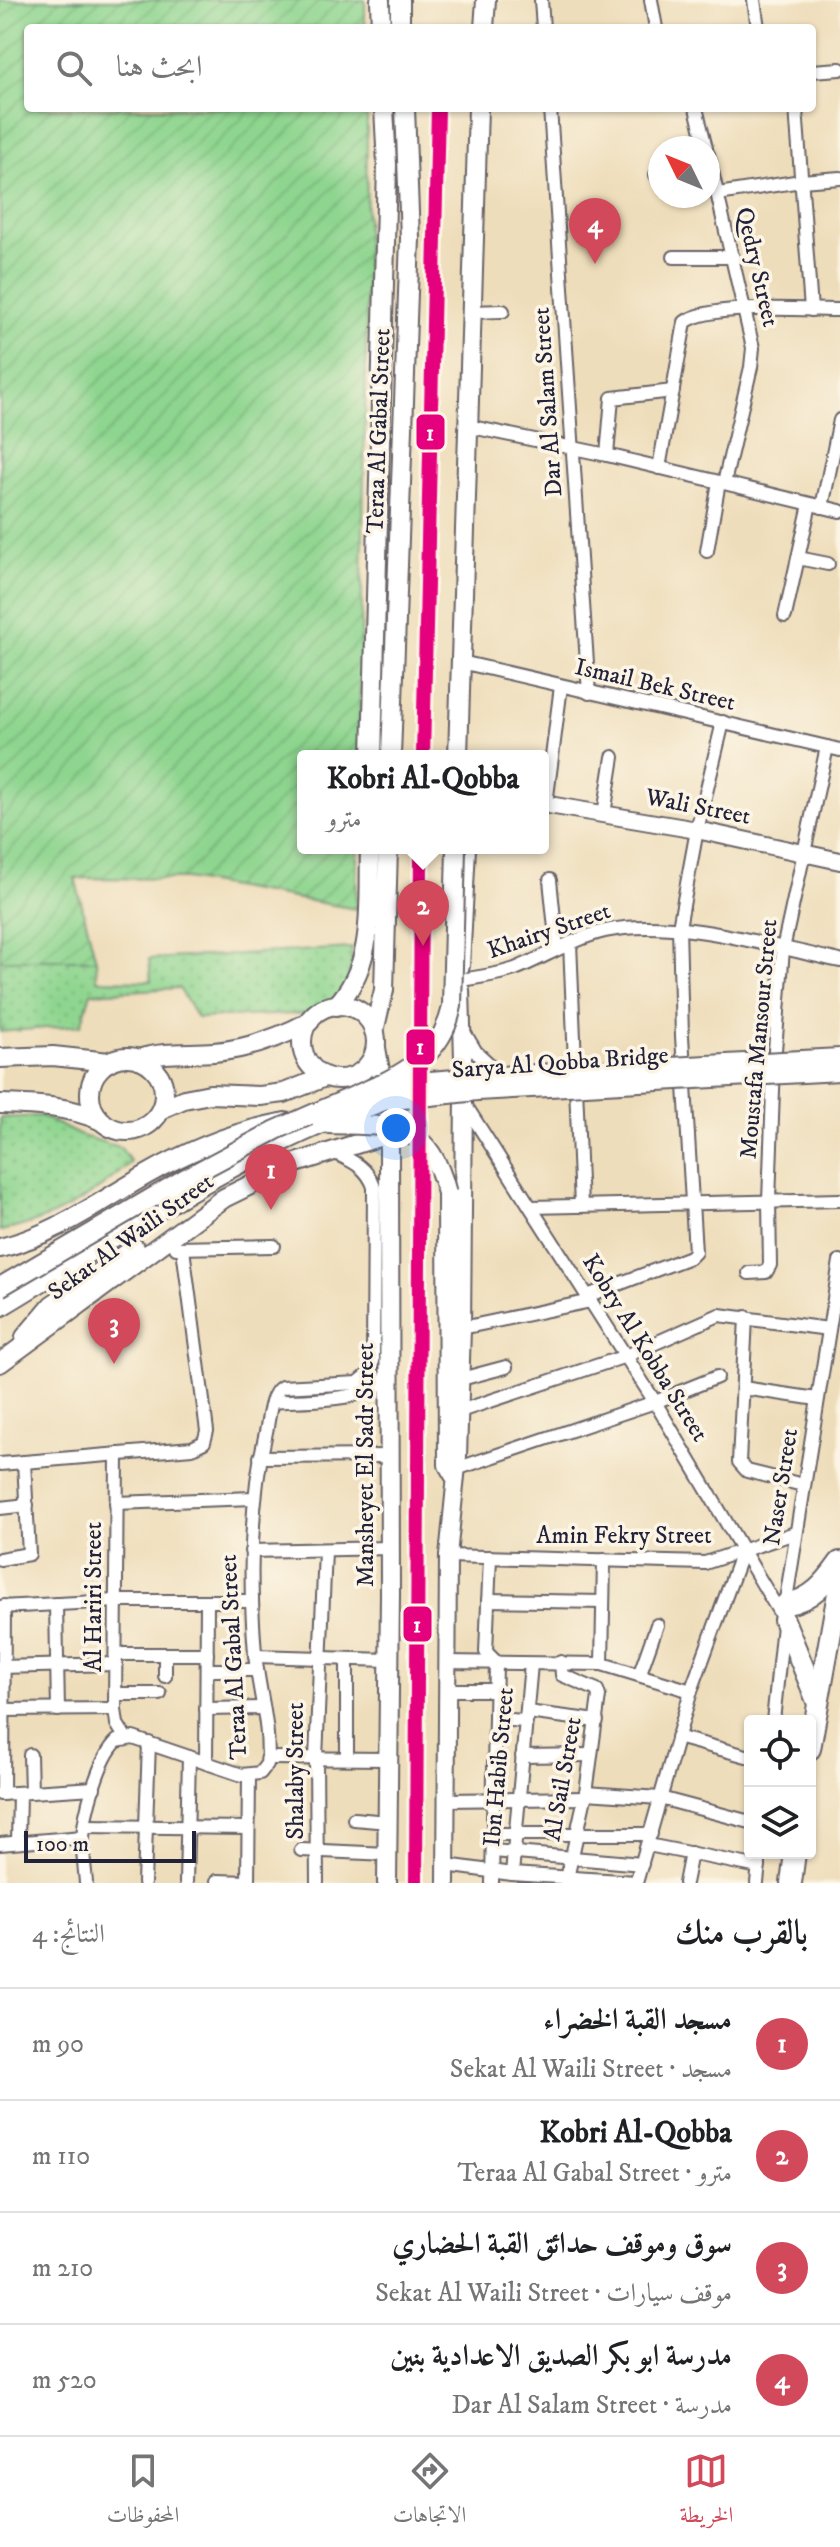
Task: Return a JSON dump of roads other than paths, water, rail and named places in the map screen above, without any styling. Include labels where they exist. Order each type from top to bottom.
[{"type":"main road","points":[[380,0],[381,24]]},
{"type":"main road","points":[[400,0],[400,24]]},
{"type":"main road","points":[[484,24],[486,0]]},
{"type":"main road","name":"Teraa Al Gabal Street","points":[[372,750],[387,165],[384,112]]},
{"type":"main road","name":"Teraa Al Gabal Street","points":[[391,750],[410,238],[405,112]]},
{"type":"main road","points":[[458,750],[478,112]]},
{"type":"main road","points":[[379,419],[403,420]]},
{"type":"main road","points":[[336,1006],[355,982],[365,954],[370,854]]},
{"type":"main road","points":[[161,1109],[184,1099],[210,1094],[260,1096],[284,1093],[325,1077],[350,1078],[364,1069],[375,1040],[384,990],[388,854]]},
{"type":"main road","points":[[379,1085],[429,1054],[438,1044],[450,1019],[456,854]]},
{"type":"main road","points":[[0,1058],[53,1056],[109,1062],[167,1052],[218,1051],[250,1046],[280,1036],[309,1022],[321,1010],[336,1006],[360,1012],[375,1040]]},
{"type":"main road","points":[[309,1022],[303,1037],[304,1054],[312,1068],[325,1077]]},
{"type":"main road","name":"Mansheyet El Sadr Street","points":[[375,1040],[388,1134],[390,1548],[387,1883]]},
{"type":"main road","points":[[0,1104],[53,1106],[78,1112],[116,1129],[131,1131],[152,1122],[161,1109],[164,1094],[161,1079],[152,1067],[139,1059]]},
{"type":"main road","name":"Sarya Al Qobba Bridge","points":[[0,1287],[184,1179],[300,1119],[379,1085],[481,1077],[840,1060]]},
{"type":"main road","points":[[102,1121],[94,1109],[90,1094],[98,1072],[109,1062]]},
{"type":"main road","name":"Sarya Al Qobba Bridge","points":[[0,1307],[210,1178],[322,1124],[384,1101],[477,1091],[840,1071]]},
{"type":"main road","points":[[350,1078],[363,1120],[359,1141]]},
{"type":"main road","points":[[0,1248],[40,1236],[71,1221],[188,1153],[243,1132],[300,1119]]},
{"type":"main road","points":[[322,1124],[369,1124],[405,1130],[426,1146],[433,1156],[447,1193],[448,1465],[455,1472]]},
{"type":"main road","name":"Sekat Al Waili Street","points":[[0,1363],[205,1209],[240,1188],[283,1168],[388,1134]]},
{"type":"main road","points":[[18,1349],[42,1315],[161,1228],[190,1203],[210,1178]]},
{"type":"main road","points":[[817,1701],[785,1612],[821,1587],[840,1562]]},
{"type":"main road","points":[[815,1715],[840,1582]]},
{"type":"main road","points":[[791,1883],[794,1859]]},
{"type":"street","points":[[541,0],[543,24]]},
{"type":"street","points":[[651,0],[655,24]]},
{"type":"street","points":[[754,0],[757,24]]},
{"type":"street","points":[[816,71],[840,69]]},
{"type":"street","name":"Dar Al Salam Street","points":[[550,112],[589,693]]},
{"type":"street","points":[[697,112],[703,136]]},
{"type":"street","points":[[796,112],[811,310]]},
{"type":"street","points":[[720,194],[840,178]]},
{"type":"street","name":"Qedry Street","points":[[707,551],[753,348],[720,202]]},
{"type":"street","points":[[674,257],[733,257]]},
{"type":"street","points":[[659,468],[685,322],[692,317],[745,310],[840,310]]},
{"type":"street","points":[[471,312],[503,311]]},
{"type":"street","points":[[607,455],[612,398],[673,391]]},
{"type":"street","points":[[785,616],[798,558],[840,420]]},
{"type":"street","points":[[467,426],[607,455],[840,511]]},
{"type":"street","points":[[798,558],[828,564]]},
{"type":"street","name":"Ismail Bek Street","points":[[461,662],[833,748]]},
{"type":"street","name":"Wali Street","points":[[549,769],[561,686]]},
{"type":"street","points":[[462,1328],[589,1299],[693,1255],[679,927],[697,830],[723,722]]},
{"type":"street","name":"Moustafa Mansour Street","points":[[749,1273],[766,1272],[770,1267],[774,1063],[783,949],[803,852],[833,748]]},
{"type":"street","points":[[604,814],[613,757]]},
{"type":"street","name":"Wali Street","points":[[549,805],[697,830],[840,861]]},
{"type":"street","points":[[446,1883],[448,1556],[461,1379],[464,1098],[461,980],[467,854]]},
{"type":"street","points":[[550,880],[564,945],[576,1073],[581,1206]]},
{"type":"street","name":"Khairy Street","points":[[461,980],[491,976],[516,968],[564,945],[627,927],[679,927],[840,961]]},
{"type":"street","points":[[461,1021],[476,1052],[501,1075]]},
{"type":"street","points":[[464,1098],[477,1083],[501,1075],[840,1060]]},
{"type":"street","name":"Kobry Al Kobba Street","points":[[464,1098],[655,1402],[742,1552],[785,1612]]},
{"type":"street","name":"Teraa Al Gabal Street","points":[[125,1737],[249,1775],[260,1773],[267,1764],[255,1656],[251,1551],[260,1457],[273,1402],[277,1390],[282,1387],[353,1384],[366,1378],[372,1366],[374,1187],[370,1176],[360,1166],[331,1151]]},
{"type":"street","points":[[531,1207],[840,1200]]},
{"type":"street","points":[[162,1242],[183,1249],[274,1246]]},
{"type":"street","points":[[0,1464],[192,1448],[204,1442],[207,1431],[183,1249]]},
{"type":"street","name":"Naser Street","points":[[774,1715],[795,1533],[840,1261]]},
{"type":"street","points":[[460,1411],[626,1356],[719,1315],[829,1329]]},
{"type":"street","points":[[746,1317],[741,1466],[747,1471],[803,1485]]},
{"type":"street","points":[[461,1379],[506,1367]]},
{"type":"street","points":[[273,1402],[361,1395],[378,1387],[390,1373]]},
{"type":"street","points":[[455,1472],[717,1377]]},
{"type":"street","points":[[743,1388],[817,1399]]},
{"type":"street","name":"Al Hariri Street","points":[[117,1454],[115,1709],[117,1724],[125,1737]]},
{"type":"street","points":[[260,1457],[390,1456]]},
{"type":"street","points":[[0,1559],[29,1554],[24,1462]]},
{"type":"street","points":[[116,1503],[254,1498]]},
{"type":"street","points":[[0,1508],[27,1505]]},
{"type":"street","name":"Amin Fekry Street","points":[[448,1556],[705,1563],[795,1533]]},
{"type":"street","points":[[251,1551],[390,1548]]},
{"type":"street","name":"Shalaby Street","points":[[317,1883],[316,1758],[325,1551]]},
{"type":"street","points":[[446,1865],[492,1877],[512,1874],[567,1880],[636,1882],[691,1691],[742,1552]]},
{"type":"street","points":[[490,1557],[486,1655],[496,1662]]},
{"type":"street","points":[[602,1664],[604,1560]]},
{"type":"street","points":[[488,1600],[603,1602]]},
{"type":"street","points":[[94,1788],[2,1794],[2,1606],[116,1601],[252,1601]]},
{"type":"street","points":[[206,1763],[207,1601]]},
{"type":"street","points":[[56,1604],[58,1710]]},
{"type":"street","points":[[640,1673],[657,1625]]},
{"type":"street","points":[[2,1667],[57,1666],[165,1654],[207,1654]]},
{"type":"street","points":[[165,1654],[165,1676]]},
{"type":"street","points":[[255,1656],[389,1660]]},
{"type":"street","points":[[347,1659],[347,1758]]},
{"type":"street","points":[[447,1662],[602,1664],[640,1673],[691,1691]]},
{"type":"street","points":[[492,1877],[496,1662]]},
{"type":"street","name":"Al Sail Street","points":[[561,1662],[562,1675],[591,1685],[599,1692],[585,1795],[567,1880]]},
{"type":"street","name":"Ibn Habib Street","points":[[512,1874],[531,1664]]},
{"type":"street","points":[[207,1670],[257,1670]]},
{"type":"street","points":[[447,1690],[496,1690]]},
{"type":"street","points":[[116,1694],[160,1694]]},
{"type":"street","points":[[206,1709],[263,1708]]},
{"type":"street","points":[[3,1710],[115,1709]]},
{"type":"street","points":[[495,1719],[526,1716],[597,1721]]},
{"type":"street","points":[[86,1883],[84,1832],[94,1788],[111,1747],[125,1737]]},
{"type":"street","points":[[677,1737],[744,1755]]},
{"type":"street","points":[[144,1883],[149,1743]]},
{"type":"street","points":[[18,1842],[30,1755]]},
{"type":"street","points":[[522,1756],[591,1755]]},
{"type":"street","points":[[186,1883],[189,1757]]},
{"type":"street","points":[[268,1758],[389,1759]]},
{"type":"street","points":[[217,1881],[248,1883],[249,1775]]},
{"type":"street","points":[[448,1800],[585,1795],[660,1798],[744,1820]]},
{"type":"street","points":[[354,1819],[388,1822]]},
{"type":"street","points":[[0,1844],[146,1827],[248,1828]]},
{"type":"street","points":[[493,1834],[649,1839],[691,1853],[759,1867]]},
{"type":"street","points":[[301,1850],[388,1854]]},
{"type":"street","points":[[493,1851],[642,1864]]},
{"type":"street","points":[[685,1883],[691,1853]]},
{"type":"street","points":[[757,1883],[760,1859]]},
{"type":"place","name":"مدرسة ابو بكر الصديق الاعدادية بنين","points":[[595,264]]},
{"type":"place","name":"Kobri Al-Qobba","points":[[423,946]]},
{"type":"place","name":"مسجد القبة الخضراء","points":[[271,1210]]},
{"type":"place","name":"سوق وموقف حدائق القبة الحضاري","points":[[114,1364]]}]
